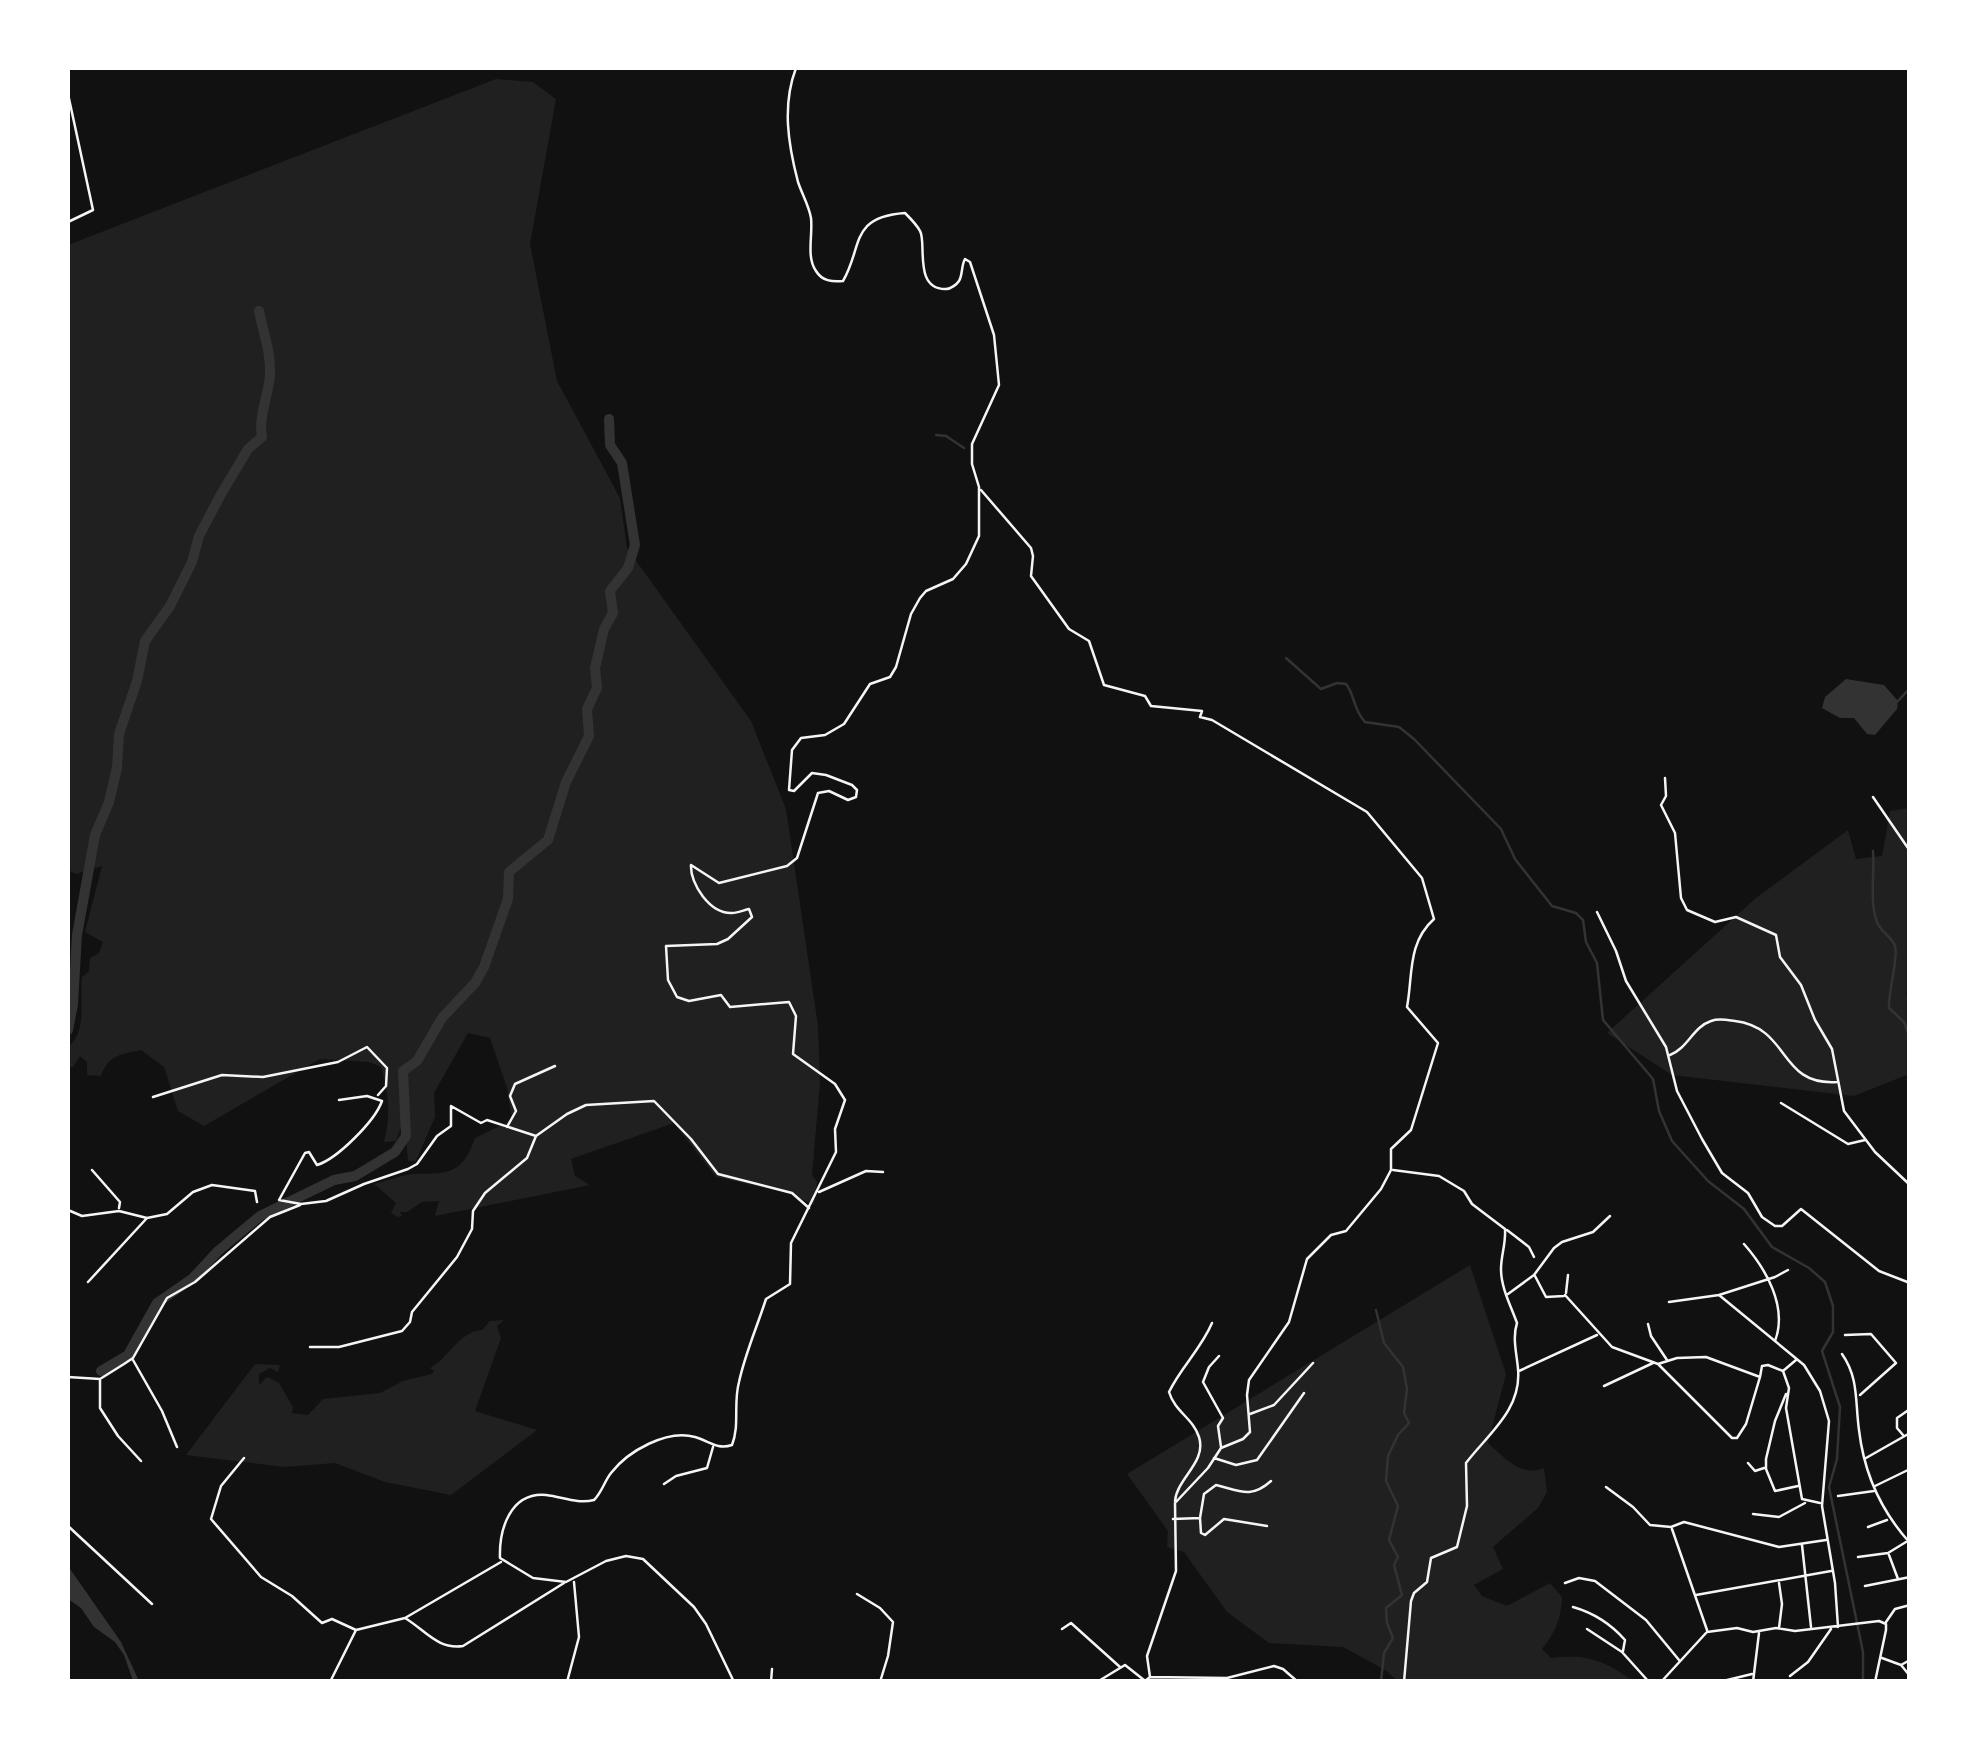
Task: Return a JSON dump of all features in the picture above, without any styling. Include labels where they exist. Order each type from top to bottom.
[{"type":"street","points":[[566,1582],[533,1578],[500,1558],[500,1535],[510,1511],[534,1496],[594,1500],[610,1473],[658,1440],[680,1434],[713,1445],[732,1445],[737,1433],[738,1382],[766,1299],[790,1284],[791,1244],[836,1152],[835,1129],[844,1100],[835,1084],[796,1060],[796,1016],[789,1002],[730,1007],[721,995],[689,1000],[678,997],[668,980],[665,951],[671,944],[717,944],[752,917],[750,909],[731,914],[717,910],[694,886],[691,865],[719,883],[787,866],[797,858],[818,792],[830,791],[848,800],[856,797],[857,790],[852,785],[812,773],[794,790],[788,790],[792,750],[801,738],[825,735],[844,724],[870,684],[890,677],[910,614],[920,598],[926,591],[953,579],[966,564],[979,536],[979,488],[972,464],[972,444],[998,385],[994,335],[970,262],[965,259],[961,264],[962,278],[956,285],[946,289],[935,286],[922,268],[920,230],[905,213],[894,214],[863,230],[855,242],[843,281],[832,282],[820,276],[814,268],[811,215],[799,184],[789,138],[787,106],[796,68]]},
{"type":"street","points":[[68,94],[93,210],[68,222]]},
{"type":"street","points":[[979,488],[1031,548],[1030,576],[1069,629],[1089,641],[1104,686],[1145,696],[1151,706],[1202,712],[1200,717],[1212,720],[1367,812],[1422,878],[1434,920],[1423,929],[1409,973],[1407,1008],[1438,1043],[1410,1130],[1391,1150],[1391,1170],[1346,1232],[1331,1235],[1307,1259],[1289,1322],[1249,1380],[1251,1427],[1247,1437],[1221,1448],[1175,1503]]},
{"type":"street","points":[[1665,778],[1666,796],[1661,806],[1675,833],[1681,898],[1687,910],[1715,922],[1736,917],[1776,935],[1780,957],[1801,984],[1832,1049],[1844,1110],[1896,1175],[1910,1185]]},
{"type":"street","points":[[1873,797],[1910,851]]},
{"type":"street","points":[[1597,912],[1626,982],[1658,1032],[1683,1104],[1722,1173],[1748,1193],[1762,1217],[1775,1226],[1782,1226],[1801,1209],[1879,1270],[1910,1282]]},
{"type":"street","points":[[1667,1056],[1688,1044],[1707,1022],[1742,1022],[1765,1030],[1788,1062],[1808,1078],[1815,1082],[1838,1082]]},
{"type":"street","points":[[153,1098],[222,1075],[263,1076],[338,1062],[367,1048],[378,1056],[388,1075],[386,1086],[377,1097]]},
{"type":"street","points":[[506,1128],[516,1111],[510,1096],[514,1084],[554,1066]]},
{"type":"street","points":[[340,1100],[377,1097],[382,1101],[342,1150],[317,1166],[309,1152],[305,1152],[279,1200],[301,1204],[326,1202],[417,1164],[437,1136],[451,1126],[451,1106],[480,1123],[488,1120],[536,1136]]},
{"type":"street","points":[[310,1347],[339,1346],[402,1331],[412,1312],[456,1257],[472,1228],[473,1211],[485,1193],[527,1158],[536,1136],[586,1105],[654,1102],[691,1139],[718,1174],[792,1193],[810,1209]]},
{"type":"street","points":[[1781,1103],[1848,1144],[1866,1139]]},
{"type":"street","points":[[92,1170],[120,1202],[119,1211]]},
{"type":"street","points":[[1391,1170],[1439,1176],[1464,1191],[1472,1204],[1534,1257]]},
{"type":"street","points":[[817,1192],[866,1171],[883,1172]]},
{"type":"street","points":[[68,1210],[82,1216],[119,1211],[147,1218],[167,1214],[193,1192],[212,1184],[256,1191],[257,1202]]},
{"type":"street","points":[[68,1376],[100,1379],[133,1358],[167,1298],[195,1282],[270,1217],[301,1204]]},
{"type":"street","points":[[1507,1295],[1534,1275],[1554,1248],[1593,1232],[1610,1216]]},
{"type":"street","points":[[88,1282],[147,1218]]},
{"type":"street","points":[[1404,1682],[1414,1593],[1427,1582],[1431,1558],[1456,1547],[1467,1506],[1466,1463],[1504,1420],[1512,1404],[1518,1372],[1514,1333],[1517,1324],[1501,1265],[1507,1248],[1505,1229]]},
{"type":"street","points":[[1744,1244],[1763,1265],[1768,1280],[1779,1316],[1775,1341]]},
{"type":"street","points":[[1669,1302],[1719,1294],[1788,1270]]},
{"type":"street","points":[[1534,1275],[1546,1297],[1556,1299],[1565,1295]]},
{"type":"street","points":[[1568,1275],[1565,1295],[1598,1335],[1612,1347],[1667,1369],[1692,1400],[1732,1438],[1737,1438],[1746,1424],[1762,1366],[1768,1364],[1784,1370]]},
{"type":"street","points":[[1719,1294],[1812,1374],[1829,1422],[1822,1503],[1833,1571],[1835,1627],[1808,1662],[1790,1676]]},
{"type":"street","points":[[1150,1677],[1147,1656],[1176,1571],[1175,1503],[1180,1485],[1198,1458],[1200,1440],[1192,1420],[1178,1411],[1170,1392],[1183,1364],[1206,1338],[1212,1324]]},
{"type":"street","points":[[1648,1324],[1668,1362]]},
{"type":"street","points":[[1845,1336],[1871,1334],[1896,1363],[1858,1395]]},
{"type":"street","points":[[1518,1372],[1598,1335]]},
{"type":"street","points":[[1842,1354],[1858,1395],[1864,1459],[1874,1488],[1888,1519],[1908,1542],[1888,1553],[1858,1557]]},
{"type":"street","points":[[1218,1356],[1203,1382],[1223,1418],[1218,1426],[1221,1448]]},
{"type":"street","points":[[1604,1386],[1655,1364],[1706,1357],[1760,1377]]},
{"type":"street","points":[[133,1358],[133,1365],[162,1411],[177,1448]]},
{"type":"street","points":[[1784,1370],[1798,1360]]},
{"type":"street","points":[[1249,1414],[1274,1405],[1313,1363]]},
{"type":"street","points":[[1784,1370],[1786,1408],[1806,1502]]},
{"type":"street","points":[[100,1379],[100,1408],[141,1461]]},
{"type":"street","points":[[1214,1458],[1236,1465],[1258,1460],[1304,1393]]},
{"type":"street","points":[[1788,1393],[1775,1421],[1766,1467],[1775,1491],[1800,1486]]},
{"type":"street","points":[[1904,1436],[1896,1424],[1900,1414],[1910,1409]]},
{"type":"street","points":[[1864,1459],[1910,1433]]},
{"type":"street","points":[[664,1484],[676,1476],[707,1468],[713,1445]]},
{"type":"street","points":[[244,1458],[217,1495],[211,1519],[262,1577],[292,1596],[322,1623],[332,1619],[356,1630],[405,1618],[503,1561]]},
{"type":"street","points":[[1748,1462],[1755,1471],[1766,1467]]},
{"type":"street","points":[[1838,1496],[1874,1488],[1910,1470]]},
{"type":"street","points":[[1267,1526],[1228,1518],[1202,1534],[1200,1518],[1204,1494],[1216,1485],[1244,1494],[1260,1491],[1271,1481]]},
{"type":"street","points":[[1606,1487],[1650,1525],[1671,1527],[1684,1522],[1779,1547],[1828,1540]]},
{"type":"street","points":[[1753,1514],[1779,1517],[1806,1502],[1822,1503]]},
{"type":"street","points":[[1173,1520],[1200,1518]]},
{"type":"street","points":[[1868,1527],[1888,1519]]},
{"type":"street","points":[[68,1526],[152,1604]]},
{"type":"street","points":[[1671,1527],[1707,1632]]},
{"type":"street","points":[[1802,1544],[1811,1630]]},
{"type":"street","points":[[1888,1553],[1898,1579]]},
{"type":"street","points":[[405,1618],[428,1637],[454,1648],[463,1646],[606,1561],[626,1556],[643,1559],[694,1606],[734,1682]]},
{"type":"street","points":[[1696,1594],[1833,1571]]},
{"type":"street","points":[[1865,1586],[1910,1576]]},
{"type":"street","points":[[1565,1584],[1579,1578],[1594,1581],[1650,1623],[1679,1660]]},
{"type":"street","points":[[567,1682],[579,1637],[574,1580]]},
{"type":"street","points":[[1779,1581],[1779,1628]]},
{"type":"street","points":[[857,1594],[880,1608],[893,1622],[880,1682]]},
{"type":"street","points":[[1875,1682],[1886,1624],[1896,1609],[1910,1605]]},
{"type":"street","points":[[1573,1606],[1614,1628],[1626,1641],[1622,1652]]},
{"type":"street","points":[[1069,1634],[1062,1629],[1070,1623],[1120,1667]]},
{"type":"street","points":[[1661,1682],[1707,1632],[1886,1624]]},
{"type":"street","points":[[1588,1628],[1622,1652],[1649,1682]]},
{"type":"street","points":[[330,1682],[356,1630]]},
{"type":"street","points":[[1753,1682],[1760,1630]]},
{"type":"street","points":[[1881,1657],[1901,1665],[1908,1679]]},
{"type":"street","points":[[1901,1665],[1910,1660]]},
{"type":"street","points":[[1097,1682],[1127,1665],[1145,1682],[1150,1677],[1227,1678],[1274,1666],[1298,1682]]},
{"type":"street","points":[[772,1670],[772,1682]]},
{"type":"street","points":[[1718,1682],[1754,1674]]},
{"type":"shaded area","points":[[496,79],[533,82],[556,99],[530,244],[557,381],[620,498],[627,548],[751,721],[786,809],[818,1026],[820,1083],[812,1175],[817,1182],[814,1205],[789,1193],[716,1177],[674,1123],[571,1159],[575,1176],[590,1185],[435,1216],[439,1201],[422,1202],[400,1212],[402,1216],[398,1217],[391,1213],[396,1203],[374,1184],[453,1170],[465,1159],[475,1138],[512,1120],[507,1088],[490,1038],[468,1033],[434,1093],[435,1117],[416,1161],[408,1161],[404,1118],[396,1141],[384,1142],[386,1087],[381,1067],[369,1062],[320,1059],[204,1126],[178,1111],[164,1067],[141,1050],[111,1060],[101,1076],[87,1075],[87,1062],[80,1056],[73,1067],[68,1067],[68,1046],[80,1024],[82,977],[103,942],[85,932],[102,866],[76,874],[68,870],[68,245]]},
{"type":"shaded area","points":[[1846,679],[1884,685],[1898,701],[1897,709],[1875,735],[1867,734],[1854,718],[1840,718],[1822,708],[1825,697]]},
{"type":"shaded area","points":[[1909,808],[1909,1074],[1854,1096],[1672,1075],[1607,1033],[1756,898],[1848,830],[1856,859],[1882,856],[1890,811]]},
{"type":"shaded area","points":[[1470,1265],[1506,1374],[1488,1443],[1520,1468],[1544,1468],[1547,1492],[1538,1508],[1493,1547],[1503,1569],[1474,1585],[1482,1596],[1507,1606],[1550,1583],[1562,1597],[1557,1625],[1542,1649],[1551,1658],[1595,1660],[1633,1681],[1397,1681],[1387,1671],[1343,1647],[1269,1643],[1227,1612],[1184,1552],[1167,1547],[1168,1531],[1127,1474]]},
{"type":"shaded area","points":[[504,1320],[497,1326],[501,1338],[475,1411],[537,1430],[451,1495],[385,1482],[335,1463],[284,1467],[186,1455],[255,1364],[280,1365],[278,1372],[270,1368],[259,1374],[259,1385],[267,1377],[279,1383],[293,1407],[292,1413],[308,1415],[323,1399],[380,1393],[403,1381],[432,1374],[430,1368],[466,1335],[482,1330],[490,1321]]},
{"type":"shaded area","points":[[68,1566],[121,1642],[139,1681],[133,1681],[115,1642],[94,1627],[81,1608],[68,1599]]},
{"type":"waterway","points":[[68,1030],[77,935],[95,835],[109,802],[119,734],[137,681],[145,641],[170,606],[220,496],[248,449],[262,437],[270,366],[259,311]]},
{"type":"waterway","points":[[101,1371],[128,1355],[157,1303],[193,1278],[260,1216],[334,1180],[355,1176],[395,1152],[406,1136],[403,1071],[417,1061],[442,1018],[475,983],[484,967],[508,899],[509,872],[548,840],[566,782],[589,736],[587,709],[597,688],[595,668],[604,629],[613,613],[610,591],[628,568],[635,545],[622,463],[610,445],[609,419]]},
{"type":"waterway","points":[[936,435],[946,436],[964,448]]},
{"type":"waterway","points":[[1286,658],[1321,689],[1346,684],[1365,722],[1399,727],[1414,739],[1501,829],[1515,859],[1552,906],[1576,913],[1583,920],[1586,942],[1597,963],[1603,1020],[1653,1079],[1659,1111],[1672,1141],[1708,1181],[1744,1209],[1772,1247],[1825,1282],[1833,1306],[1833,1332],[1822,1351],[1840,1407],[1837,1459],[1829,1487],[1863,1652],[1863,1682]]},
{"type":"waterway","points":[[1898,701],[1910,688]]},
{"type":"waterway","points":[[1873,851],[1875,914],[1896,951],[1889,1008],[1904,1022],[1910,1039]]},
{"type":"waterway","points":[[1376,1310],[1384,1343],[1403,1367],[1407,1389],[1404,1413],[1409,1423],[1388,1456],[1386,1481],[1398,1506],[1389,1540],[1398,1557],[1394,1565],[1402,1595],[1386,1608],[1393,1638],[1384,1653],[1381,1682]]}]
